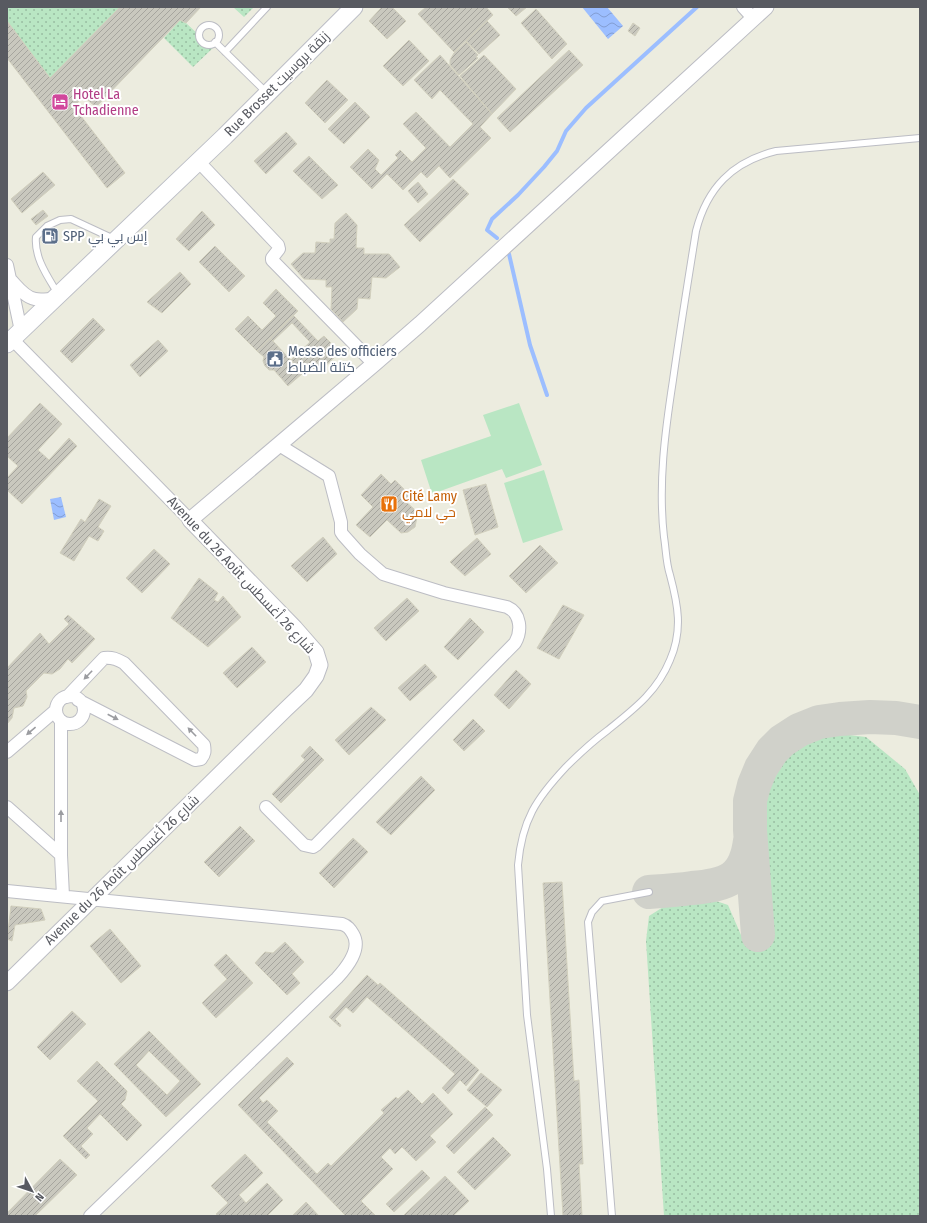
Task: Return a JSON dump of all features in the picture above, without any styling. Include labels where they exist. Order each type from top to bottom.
[{"type":"main road","name":"Rue Brosset زنقة بروسيت","points":[[13,338],[198,161],[354,7]]},
{"type":"street","points":[[743,7],[753,18]]},
{"type":"street","points":[[190,520],[420,324],[766,7]]},
{"type":"street","points":[[198,161],[278,245],[279,249],[272,260],[374,364]]},
{"type":"street","points":[[7,265],[10,279],[13,338]]},
{"type":"street","points":[[10,279],[30,297],[36,299],[56,297]]},
{"type":"street","name":"Avenue du 26 Août شارع 26 أغسطس","points":[[7,983],[306,690],[316,676],[320,665],[316,652],[295,628],[13,338]]},
{"type":"street","points":[[266,807],[304,845],[313,847],[316,845],[515,643],[519,630],[518,617],[515,612],[507,607],[444,594],[383,574],[360,554],[341,532],[341,522],[329,476],[279,445]]},
{"type":"street","points":[[63,896],[57,704],[61,700],[72,698],[195,760],[201,759],[205,750],[204,745],[124,663],[118,659],[104,658],[72,698]]},
{"type":"street","points":[[58,716],[66,724],[73,724],[82,717],[84,710],[82,704],[72,698]]},
{"type":"street","points":[[7,752],[58,716]]},
{"type":"street","points":[[7,807],[61,855]]},
{"type":"street","points":[[7,891],[342,924],[348,926],[354,936],[356,945],[353,956],[347,967],[337,978],[90,1216]]},
{"type":"lane","points":[[225,52],[267,7]]},
{"type":"lane","points":[[215,42],[267,93]]},
{"type":"lane","points":[[551,1216],[547,1169],[527,1015],[518,865],[519,852],[526,825],[531,813],[548,787],[588,746],[647,697],[664,674],[675,646],[678,612],[669,574],[663,529],[662,459],[676,358],[699,220],[709,198],[723,179],[742,164],[764,154],[776,150],[920,138]]},
{"type":"lane","points":[[56,297],[43,269],[35,245],[36,237],[47,226],[60,220],[71,219],[115,240]]},
{"type":"lane","points":[[612,1216],[588,922],[592,912],[602,901],[649,892]]},
{"type":"green space","points":[[7,7],[120,7],[50,78],[7,21]]},
{"type":"green space","points":[[233,7],[254,7],[244,17]]},
{"type":"green space","points":[[180,20],[186,23],[213,48],[193,67],[164,38]]},
{"type":"green space","points":[[519,403],[542,465],[506,478],[502,469],[432,494],[421,460],[491,436],[483,415]]},
{"type":"green space","points":[[544,470],[563,530],[523,543],[504,483]]},
{"type":"green space","points":[[824,732],[866,737],[905,769],[920,795],[920,1216],[664,1216],[646,941],[649,916],[671,902],[704,897],[728,905],[741,935],[770,935],[762,830],[767,785],[785,751]]},
{"type":"water","points":[[582,7],[607,7],[623,26],[608,39]]},
{"type":"water","points":[[61,497],[66,517],[54,520],[50,499]]},
{"type":"building","name":"Hotel La Tchadienne","points":[[120,7],[201,7],[186,23],[180,20],[96,107],[83,96],[74,107],[125,173],[107,188],[7,58],[7,21],[50,78]]},
{"type":"building","points":[[382,7],[392,7],[406,21],[387,39],[369,21]]},
{"type":"building","points":[[426,7],[486,7],[493,15],[454,52],[418,14]]},
{"type":"building","points":[[507,7],[527,7],[516,16]]},
{"type":"building","points":[[536,9],[567,44],[552,59],[521,23]]},
{"type":"building","points":[[487,21],[500,35],[479,54],[466,41]]},
{"type":"building","points":[[633,23],[640,28],[635,36],[628,31]]},
{"type":"building","points":[[409,40],[429,61],[403,86],[383,66]]},
{"type":"building","points":[[466,42],[478,55],[476,57],[478,58],[459,75],[450,65],[450,60],[454,53]]},
{"type":"building","points":[[569,50],[583,65],[510,132],[497,118]]},
{"type":"building","points":[[440,55],[492,114],[480,127],[491,138],[450,178],[439,166],[427,178],[421,172],[403,190],[387,174],[372,189],[350,167],[368,149],[379,160],[375,169],[381,175],[398,158],[395,155],[400,150],[412,162],[426,148],[403,124],[416,112],[450,147],[473,124],[440,90],[432,99],[414,80]]},
{"type":"building","points":[[484,55],[516,89],[492,114],[460,76]]},
{"type":"building","points":[[327,80],[348,100],[325,123],[305,103]]},
{"type":"building","points":[[355,102],[370,117],[344,144],[328,129]]},
{"type":"building","points":[[286,132],[297,144],[266,174],[254,161]]},
{"type":"building","points":[[309,156],[338,185],[322,199],[293,171]]},
{"type":"building","points":[[43,172],[55,185],[22,213],[11,199]]},
{"type":"building","points":[[453,179],[469,194],[420,242],[404,225]]},
{"type":"building","points":[[418,182],[428,194],[418,203],[408,191]]},
{"type":"building","points":[[43,210],[48,216],[36,225],[31,219]]},
{"type":"building","points":[[202,211],[215,225],[189,251],[176,239]]},
{"type":"building","points":[[346,213],[357,225],[356,248],[364,248],[364,254],[389,254],[400,267],[386,278],[372,277],[370,299],[358,298],[357,309],[343,322],[331,309],[332,287],[326,287],[326,280],[304,279],[291,264],[303,253],[315,253],[316,242],[330,243],[330,239],[334,239],[335,223]]},
{"type":"building","points":[[215,246],[245,276],[229,292],[199,262]]},
{"type":"building","points":[[180,272],[191,284],[162,313],[147,302]]},
{"type":"building","points":[[276,289],[298,311],[257,351],[235,329],[248,316],[262,330],[276,316],[263,303]]},
{"type":"building","points":[[293,315],[318,341],[324,336],[340,352],[318,373],[311,366],[303,373],[291,360],[310,342],[292,323],[273,341],[270,338]]},
{"type":"building","points":[[93,318],[105,330],[72,363],[60,351]]},
{"type":"building","points":[[270,338],[303,373],[288,386],[274,370],[269,370],[265,366],[263,361],[264,357],[257,351]]},
{"type":"building","points":[[158,340],[168,351],[140,377],[130,365]]},
{"type":"building","points":[[40,403],[62,424],[38,450],[49,460],[69,438],[77,446],[22,504],[7,490],[7,478],[18,466],[7,456],[7,438]]},
{"type":"building","name":"Cité Lamy حي لامي","points":[[381,474],[391,484],[395,480],[410,495],[405,501],[414,509],[417,517],[415,527],[408,532],[401,533],[387,520],[370,537],[356,525],[373,507],[361,495]]},
{"type":"building","name":"Cité Lamy حي لامي","points":[[486,484],[498,527],[475,535],[463,490]]},
{"type":"building","points":[[99,499],[111,506],[98,527],[104,531],[98,541],[89,536],[74,561],[60,553],[81,519],[85,522]]},
{"type":"building","points":[[323,537],[337,554],[307,582],[291,566]]},
{"type":"building","points":[[477,538],[491,554],[465,576],[450,562]]},
{"type":"building","points":[[540,545],[558,563],[526,593],[509,576]]},
{"type":"building","points":[[154,549],[170,564],[142,593],[126,578]]},
{"type":"building","points":[[199,578],[218,593],[214,600],[218,602],[223,596],[241,617],[208,647],[171,618]]},
{"type":"building","points":[[407,598],[419,611],[386,641],[374,628]]},
{"type":"building","points":[[563,605],[584,615],[559,659],[537,648]]},
{"type":"building","points":[[68,615],[95,639],[72,663],[68,659],[60,669],[52,674],[44,673],[26,691],[27,697],[23,706],[14,708],[12,718],[7,724],[7,668],[40,633],[49,644],[69,624],[64,619]]},
{"type":"building","points":[[470,618],[484,632],[458,660],[444,647]]},
{"type":"building","points":[[252,647],[266,662],[237,688],[223,673]]},
{"type":"building","points":[[425,664],[437,677],[410,701],[398,688]]},
{"type":"building","points":[[516,670],[531,684],[509,709],[494,695]]},
{"type":"building","points":[[371,707],[386,720],[349,755],[335,740]]},
{"type":"building","points":[[473,719],[485,731],[464,751],[453,740]]},
{"type":"building","points":[[310,746],[324,760],[281,803],[272,794],[305,760],[301,756]]},
{"type":"building","points":[[421,776],[435,790],[391,835],[376,822]]},
{"type":"building","points":[[240,826],[255,841],[219,877],[204,862]]},
{"type":"building","points":[[353,838],[368,852],[334,888],[319,873]]},
{"type":"building","points":[[562,882],[574,1081],[579,1080],[583,1164],[579,1164],[582,1216],[563,1216],[543,883]]},
{"type":"building","points":[[11,906],[41,909],[45,920],[15,925],[12,941],[7,939]]},
{"type":"building","points":[[110,929],[141,966],[121,983],[90,946]]},
{"type":"building","points":[[285,942],[304,962],[292,974],[300,983],[287,995],[255,963],[265,952],[273,953]]},
{"type":"building","points":[[226,954],[253,983],[216,1018],[202,1003],[227,979],[214,965]]},
{"type":"building","points":[[367,975],[378,985],[380,983],[479,1070],[466,1086],[460,1080],[448,1094],[442,1088],[455,1074],[367,997],[353,1013],[346,1007],[335,1019],[341,1025],[340,1027],[329,1017]]},
{"type":"building","points":[[72,1011],[86,1024],[50,1060],[37,1047]]},
{"type":"building","points":[[149,1031],[201,1084],[166,1117],[114,1064]],"holes":[[[149,1051],[180,1081],[167,1095],[136,1065]]]},
{"type":"building","points":[[287,1057],[294,1064],[259,1098],[263,1103],[267,1100],[278,1111],[267,1122],[317,1174],[328,1163],[331,1166],[384,1113],[381,1110],[396,1097],[398,1099],[408,1090],[422,1104],[433,1093],[453,1114],[430,1136],[436,1142],[416,1161],[402,1147],[395,1154],[390,1148],[381,1157],[393,1169],[361,1201],[376,1216],[346,1216],[238,1105]]},
{"type":"building","points":[[97,1061],[127,1091],[125,1100],[121,1104],[142,1125],[127,1141],[100,1114],[87,1128],[93,1134],[81,1146],[90,1155],[86,1159],[63,1136],[98,1101],[77,1081]]},
{"type":"building","points":[[481,1073],[502,1090],[487,1107],[467,1090]]},
{"type":"building","points":[[485,1107],[493,1115],[454,1154],[446,1146]]},
{"type":"building","points":[[493,1137],[511,1155],[475,1190],[457,1172]]},
{"type":"building","points":[[245,1154],[263,1173],[239,1195],[246,1203],[267,1183],[283,1200],[267,1216],[218,1216],[216,1214],[228,1203],[211,1186]]},
{"type":"building","points":[[60,1159],[77,1175],[35,1216],[7,1216],[7,1213]]},
{"type":"building","points":[[422,1170],[430,1178],[394,1212],[386,1204]]},
{"type":"building","points":[[445,1176],[469,1201],[453,1216],[403,1216]]},
{"type":"building","points":[[306,1202],[319,1216],[292,1216]]},
{"type":"waterway","points":[[497,238],[487,230],[492,219],[518,195],[544,167],[557,151],[566,131],[586,108],[697,7]]},
{"type":"waterway","points":[[509,254],[530,345],[547,395]]},
{"type":"taxiway","points":[[758,935],[750,830],[750,801],[754,785],[761,768],[772,751],[782,741],[799,730],[819,722],[870,717],[896,718],[920,722]]},
{"type":"taxiway","points":[[649,892],[704,887],[715,885],[732,878],[739,872],[744,864],[748,854],[750,841]]},
{"type":"place","name":"Hotel La Tchadienne","points":[[60,102]]},
{"type":"place","name":"SPP إس بي بي","points":[[50,236]]},
{"type":"place","name":"Messe des officiers كتلة الضباط","points":[[275,359]]},
{"type":"place","name":"Cité Lamy حي لامي","points":[[389,504]]}]
